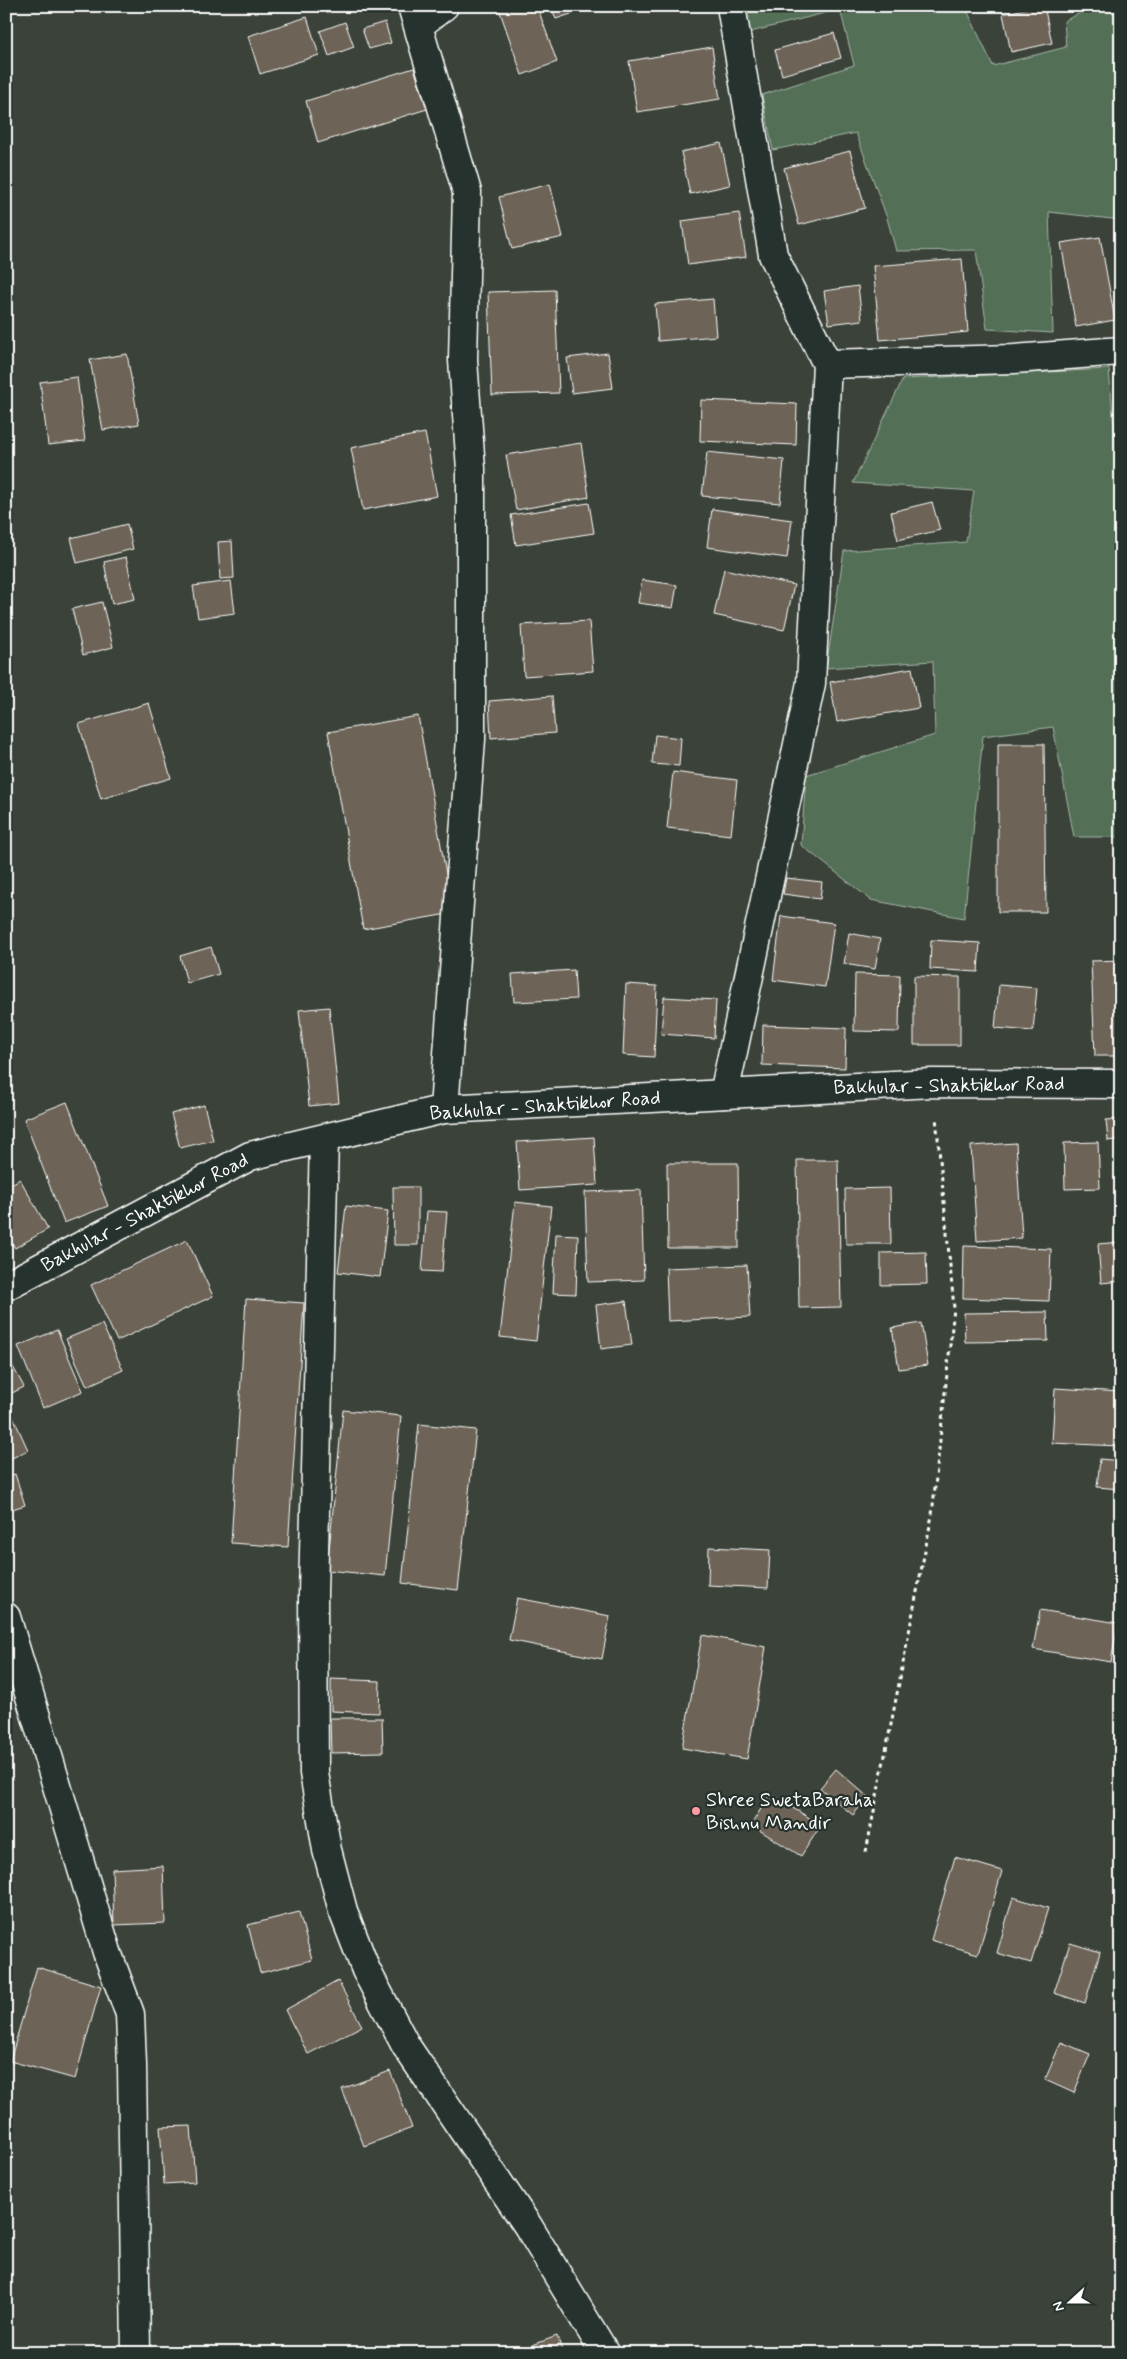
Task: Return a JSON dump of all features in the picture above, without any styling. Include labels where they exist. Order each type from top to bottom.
[{"type":"street","points":[[444,6],[415,16],[467,192],[463,360],[471,469],[471,739],[444,1109]]},
{"type":"street","points":[[724,1094],[811,683],[827,364],[773,255],[731,6]]},
{"type":"street","points":[[827,364],[1014,359],[1121,351]]},
{"type":"street","name":"Bakhular - Shaktikhor Road","points":[[6,1286],[250,1156],[444,1109],[932,1083],[1121,1084]]},
{"type":"street","points":[[324,1138],[313,1594],[314,1773],[327,1850],[342,1911],[366,1970],[406,2046],[528,2226],[605,2353]]},
{"type":"street","points":[[6,1617],[107,1952],[130,2014],[136,2353]]},
{"type":"path","points":[[866,1852],[932,1515],[954,1308],[932,1083]]},
{"type":"green space","points":[[744,6],[965,6],[993,66],[1066,47],[1064,21],[1094,6],[1121,6],[1121,220],[1049,212],[1053,333],[987,329],[976,250],[896,251],[887,218],[856,133],[773,150],[762,95],[854,65],[840,9],[747,33]]},
{"type":"green space","points":[[1109,369],[1121,508],[1121,837],[1074,837],[1053,727],[983,736],[964,918],[871,900],[801,845],[806,775],[935,735],[933,661],[826,668],[844,551],[966,542],[974,491],[853,483],[903,379]]},
{"type":"building","points":[[498,6],[537,6],[557,62],[522,75]]},
{"type":"building","points":[[551,6],[575,6],[577,12],[556,19]]},
{"type":"building","points":[[1044,6],[1052,43],[1011,52],[1003,14]]},
{"type":"building","points":[[307,17],[319,55],[260,74],[248,36]]},
{"type":"building","points":[[345,22],[354,47],[329,56],[320,31]]},
{"type":"building","points":[[385,22],[391,43],[369,49],[362,29]]},
{"type":"building","points":[[834,33],[841,58],[782,75],[775,50]]},
{"type":"building","points":[[712,47],[720,99],[637,112],[629,61]]},
{"type":"building","points":[[414,68],[427,109],[318,143],[306,101]]},
{"type":"building","points":[[721,143],[730,185],[690,194],[681,152]]},
{"type":"building","points":[[850,151],[865,208],[799,225],[784,168]]},
{"type":"building","points":[[550,184],[563,237],[512,249],[499,197]]},
{"type":"building","points":[[739,213],[746,257],[688,265],[682,221]]},
{"type":"building","points":[[1100,237],[1115,320],[1076,327],[1061,243]]},
{"type":"building","points":[[962,259],[968,332],[880,340],[873,266]]},
{"type":"building","points":[[858,286],[862,320],[829,324],[824,291]]},
{"type":"building","points":[[555,290],[559,393],[492,395],[488,292]]},
{"type":"building","points":[[713,299],[716,336],[658,341],[655,304]]},
{"type":"building","points":[[608,353],[613,388],[572,393],[567,358]]},
{"type":"building","points":[[127,354],[139,424],[103,430],[90,360]]},
{"type":"building","points":[[77,377],[85,441],[48,445],[40,382]]},
{"type":"building","points":[[701,400],[797,404],[796,445],[700,441]]},
{"type":"building","points":[[425,433],[437,496],[363,510],[351,448]]},
{"type":"building","points":[[581,443],[589,497],[516,510],[506,455]]},
{"type":"building","points":[[707,452],[784,460],[780,503],[702,496]]},
{"type":"building","points":[[932,502],[940,530],[898,540],[891,512]]},
{"type":"building","points":[[589,503],[594,533],[516,545],[511,515]]},
{"type":"building","points":[[712,509],[792,520],[787,558],[707,547]]},
{"type":"building","points":[[127,524],[133,549],[77,563],[71,538]]},
{"type":"building","points":[[232,541],[234,578],[220,579],[218,542]]},
{"type":"building","points":[[126,557],[135,599],[112,604],[104,562]]},
{"type":"building","points":[[724,569],[794,585],[784,630],[714,615]]},
{"type":"building","points":[[642,580],[677,585],[673,608],[638,603]]},
{"type":"building","points":[[231,581],[235,613],[198,618],[193,586]]},
{"type":"building","points":[[102,602],[113,647],[83,655],[72,609]]},
{"type":"building","points":[[589,621],[593,671],[524,676],[521,625]]},
{"type":"building","points":[[912,668],[919,708],[837,722],[830,682]]},
{"type":"building","points":[[552,696],[555,733],[491,738],[489,701]]},
{"type":"building","points":[[149,703],[171,778],[101,799],[79,724]]},
{"type":"building","points":[[418,716],[453,913],[363,929],[328,732]]},
{"type":"building","points":[[655,735],[681,738],[679,766],[652,764]]},
{"type":"building","points":[[998,744],[1044,744],[1046,912],[998,912]]},
{"type":"building","points":[[673,772],[737,780],[731,835],[667,828]]},
{"type":"building","points":[[786,878],[822,882],[820,899],[783,894]]},
{"type":"building","points":[[781,916],[834,923],[825,987],[773,980]]},
{"type":"building","points":[[849,933],[880,939],[875,969],[844,964]]},
{"type":"building","points":[[931,940],[980,943],[978,972],[930,969]]},
{"type":"building","points":[[211,947],[219,974],[187,983],[180,956]]},
{"type":"building","points":[[1121,960],[1121,1056],[1095,1056],[1091,961]]},
{"type":"building","points":[[574,970],[576,999],[514,1002],[512,974]]},
{"type":"building","points":[[855,974],[900,975],[899,1032],[854,1031]]},
{"type":"building","points":[[914,976],[960,977],[960,1045],[914,1045]]},
{"type":"building","points":[[626,984],[657,986],[654,1057],[623,1055]]},
{"type":"building","points":[[999,985],[1037,988],[1033,1031],[995,1028]]},
{"type":"building","points":[[664,997],[716,1000],[714,1038],[661,1034]]},
{"type":"building","points":[[329,1007],[339,1103],[309,1106],[299,1010]]},
{"type":"building","points":[[763,1025],[846,1028],[845,1068],[762,1065]]},
{"type":"building","points":[[67,1102],[108,1206],[64,1223],[24,1119]]},
{"type":"building","points":[[204,1105],[213,1140],[180,1148],[171,1114]]},
{"type":"building","points":[[1121,1119],[1121,1139],[1108,1141],[1106,1120]]},
{"type":"building","points":[[594,1137],[597,1185],[520,1190],[517,1142]]},
{"type":"building","points":[[1098,1142],[1100,1188],[1065,1189],[1064,1143]]},
{"type":"building","points":[[1016,1143],[1022,1238],[977,1241],[971,1146]]},
{"type":"building","points":[[797,1160],[838,1160],[841,1307],[799,1308]]},
{"type":"building","points":[[667,1163],[738,1163],[739,1248],[668,1248]]},
{"type":"building","points":[[20,1179],[48,1229],[15,1248],[6,1233],[6,1187]]},
{"type":"building","points":[[393,1187],[418,1187],[418,1245],[394,1245]]},
{"type":"building","points":[[890,1188],[891,1244],[846,1244],[845,1189]]},
{"type":"building","points":[[641,1190],[644,1280],[588,1282],[585,1192]]},
{"type":"building","points":[[515,1202],[551,1206],[536,1341],[500,1337]]},
{"type":"building","points":[[346,1206],[388,1211],[380,1277],[338,1272]]},
{"type":"building","points":[[427,1211],[447,1212],[442,1272],[422,1271]]},
{"type":"building","points":[[556,1234],[578,1235],[576,1294],[553,1293]]},
{"type":"building","points":[[187,1240],[213,1296],[117,1341],[91,1285]]},
{"type":"building","points":[[1121,1242],[1121,1281],[1101,1283],[1098,1244]]},
{"type":"building","points":[[964,1246],[1051,1249],[1049,1301],[963,1298]]},
{"type":"building","points":[[926,1252],[927,1284],[881,1285],[881,1253]]},
{"type":"building","points":[[747,1265],[750,1317],[668,1321],[666,1268]]},
{"type":"building","points":[[246,1299],[304,1303],[288,1547],[231,1543]]},
{"type":"building","points":[[626,1301],[632,1345],[601,1349],[596,1305]]},
{"type":"building","points":[[1047,1312],[1048,1341],[965,1342],[964,1313]]},
{"type":"building","points":[[921,1323],[928,1365],[899,1369],[892,1328]]},
{"type":"building","points":[[102,1324],[123,1370],[87,1386],[66,1339]]},
{"type":"building","points":[[57,1330],[83,1391],[43,1408],[18,1346]]},
{"type":"building","points":[[6,1354],[24,1387],[6,1396]]},
{"type":"building","points":[[1055,1388],[1121,1392],[1119,1446],[1052,1443]]},
{"type":"building","points":[[10,1410],[28,1450],[6,1461],[6,1411]]},
{"type":"building","points":[[343,1410],[401,1416],[385,1576],[327,1570]]},
{"type":"building","points":[[419,1424],[476,1430],[458,1590],[402,1583]]},
{"type":"building","points":[[1100,1459],[1121,1461],[1120,1489],[1097,1487]]},
{"type":"building","points":[[15,1474],[25,1505],[6,1511],[6,1477]]},
{"type":"building","points":[[709,1547],[770,1550],[768,1588],[708,1585]]},
{"type":"building","points":[[517,1598],[610,1616],[602,1659],[509,1640]]},
{"type":"building","points":[[1040,1610],[1118,1623],[1111,1662],[1033,1649]]},
{"type":"building","points":[[702,1635],[766,1647],[747,1759],[682,1748]]},
{"type":"building","points":[[331,1679],[380,1681],[379,1713],[331,1711]]},
{"type":"building","points":[[330,1718],[382,1718],[383,1752],[331,1753]]},
{"type":"building","points":[[836,1769],[868,1797],[853,1815],[820,1788]]},
{"type":"building","points":[[770,1794],[821,1825],[801,1856],[751,1825]]},
{"type":"building","points":[[955,1857],[1002,1871],[978,1954],[931,1940]]},
{"type":"building","points":[[163,1866],[165,1923],[114,1925],[112,1869]]},
{"type":"building","points":[[1013,1897],[1048,1908],[1031,1963],[997,1953]]},
{"type":"building","points":[[299,1912],[312,1960],[260,1973],[248,1925]]},
{"type":"building","points":[[1070,1943],[1100,1952],[1085,2003],[1054,1993]]},
{"type":"building","points":[[37,1967],[101,1986],[75,2079],[10,2061]]},
{"type":"building","points":[[338,1981],[362,2026],[308,2054],[285,2010]]},
{"type":"building","points":[[1061,2042],[1090,2054],[1074,2093],[1045,2080]]},
{"type":"building","points":[[390,2071],[412,2128],[364,2146],[342,2089]]},
{"type":"building","points":[[191,2126],[195,2182],[164,2184],[160,2127]]},
{"type":"building","points":[[557,2336],[563,2353],[511,2353]]},
{"type":"place","name":"Shree SwetaBaraha Bishnu Mandir","points":[[696,1811]]}]
